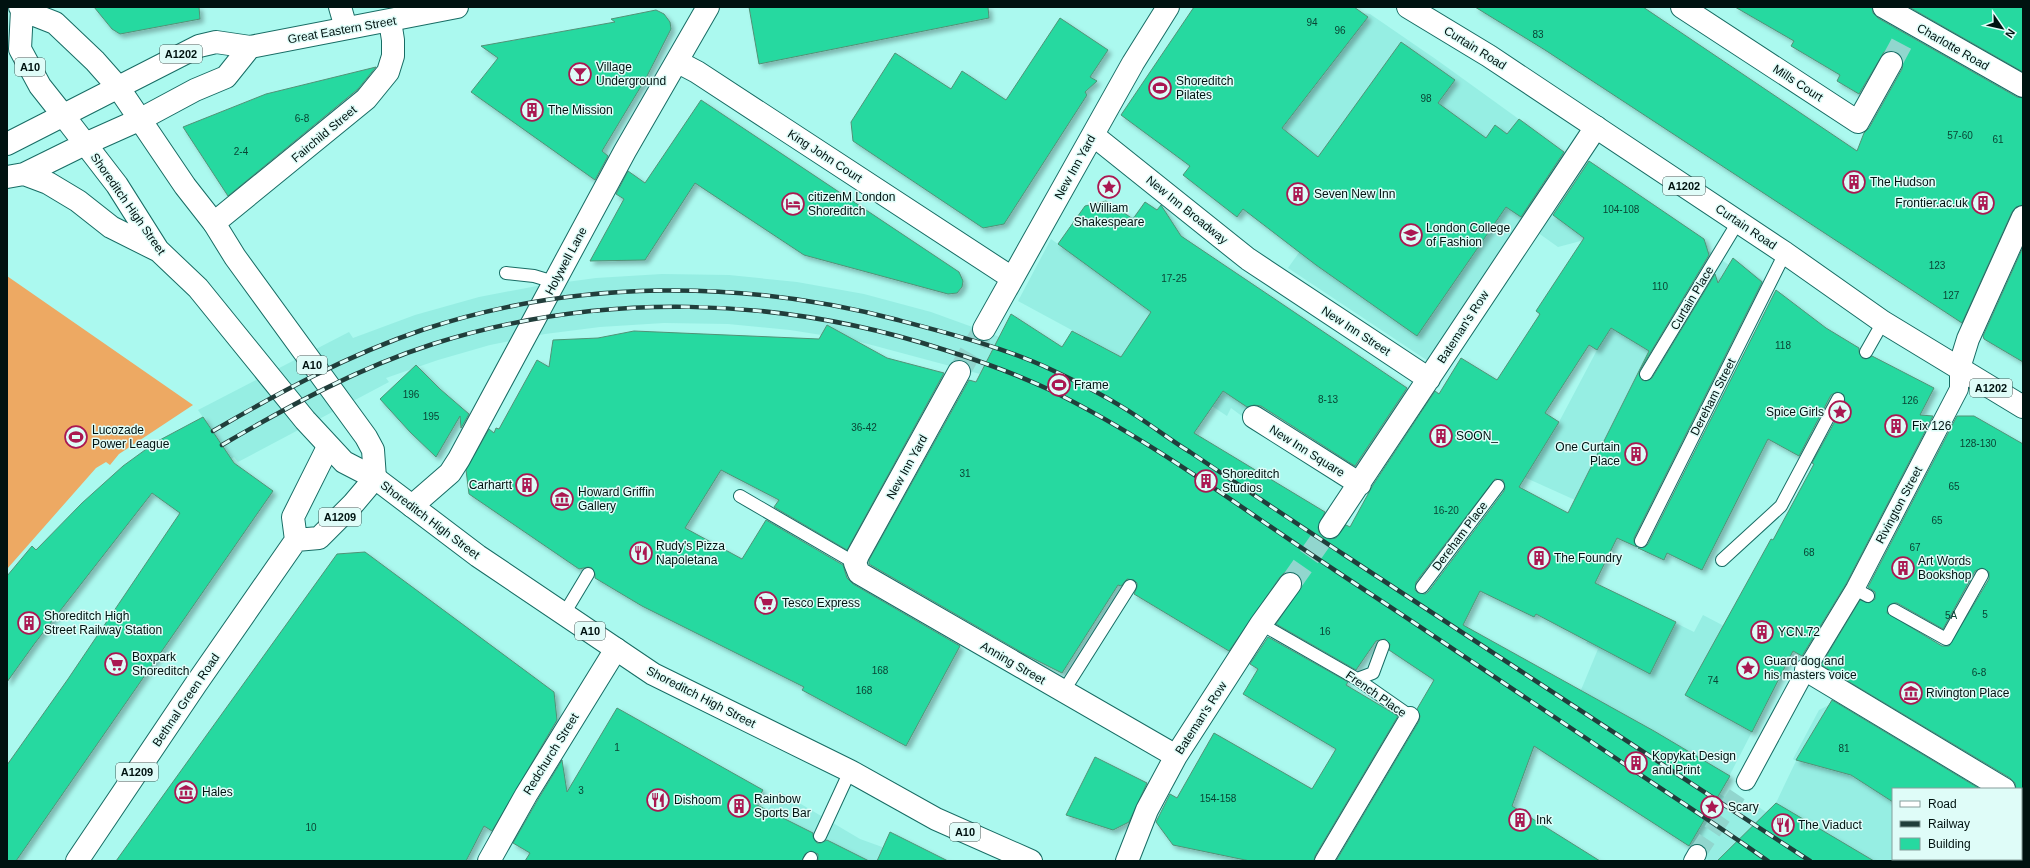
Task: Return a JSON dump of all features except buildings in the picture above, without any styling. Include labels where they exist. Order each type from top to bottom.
[{"type":"main road","points":[[340,7],[346,28]]},
{"type":"main road","name":"Great Eastern Street","points":[[118,87],[199,46],[216,42],[250,47],[457,7]]},
{"type":"main road","name":"Holywell Lane","points":[[412,506],[450,473],[459,459],[625,151],[678,62],[708,7]]},
{"type":"main road","name":"New Inn Yard","points":[[984,329],[1133,63],[1168,7]]},
{"type":"main road","name":"Curtain Road","points":[[1408,7],[1489,56],[1785,253],[1883,322],[2023,407]]},
{"type":"main road","name":"Mills Court","points":[[1682,7],[1858,122],[1891,63]]},
{"type":"main road","name":"Charlotte Road","points":[[1884,7],[1908,30],[2023,86]]},
{"type":"main road","name":"Shoreditch High Street","points":[[375,478],[373,450],[366,436],[248,276],[214,223],[185,186],[118,87],[95,61],[55,23],[22,8],[20,49],[40,86],[128,200],[138,220],[158,250],[198,288],[328,446],[344,462],[375,478],[478,556],[660,678],[850,771],[936,819],[1031,861]]},
{"type":"main road","name":"Fairchild Street","points":[[214,223],[366,99],[388,72],[393,56],[394,40],[390,21]]},
{"type":"main road","points":[[16,176],[141,119],[195,90],[226,77],[250,47]]},
{"type":"main road","name":"King John Court","points":[[678,62],[704,77],[1012,278]]},
{"type":"main road","name":"A1202","points":[[7,144],[118,87]]},
{"type":"main road","name":"Bateman's Row","points":[[1330,527],[1596,127]]},
{"type":"main road","name":"New Inn Broadway","points":[[1093,135],[1248,259],[1283,283]]},
{"type":"main road","points":[[16,176],[48,183],[78,201],[111,227],[158,250]]},
{"type":"main road","name":"Rivington Street","points":[[1959,368],[1968,339],[2023,217]]},
{"type":"main road","name":"New Inn Street","points":[[1283,283],[1429,379]]},
{"type":"main road","name":"New Inn Yard","points":[[856,563],[858,555],[959,372]]},
{"type":"main road","name":"New Inn Square","points":[[1254,417],[1360,484]]},
{"type":"main road","points":[[296,540],[293,517],[328,446]]},
{"type":"main road","name":"A1209","points":[[296,540],[319,538],[353,504],[375,478]]},
{"type":"main road","name":"Bethnal Green Road","points":[[78,861],[296,540]]},
{"type":"main road","name":"Anning Street","points":[[856,563],[859,573],[866,578],[1176,756]]},
{"type":"main road","name":"Bateman's Row","points":[[1127,861],[1147,810],[1176,756],[1261,624],[1290,584]]},
{"type":"main road","name":"Redchurch Street","points":[[489,861],[526,795],[616,649]]},
{"type":"main road","points":[[1806,670],[2002,788]]},
{"type":"street","name":"Rivington Street","points":[[1746,781],[1806,670],[1862,592],[1959,389],[1959,368]]},
{"type":"street","name":"French Place","points":[[1324,861],[1410,716]]},
{"type":"lane","name":"Curtain Place","points":[[1646,374],[1738,222]]},
{"type":"lane","name":"Dereham Street","points":[[1641,541],[1785,253]]},
{"type":"lane","points":[[506,273],[534,276],[554,282]]},
{"type":"lane","points":[[1866,352],[1883,322]]},
{"type":"lane","points":[[1722,560],[1780,506],[1838,399]]},
{"type":"lane","name":"Dereham Place","points":[[1422,587],[1498,486]]},
{"type":"lane","points":[[740,496],[856,563]]},
{"type":"lane","points":[[564,614],[588,574]]},
{"type":"lane","points":[[1894,610],[1946,639],[1982,575]]},
{"type":"lane","points":[[1064,692],[1130,586]]},
{"type":"lane","name":"French Place","points":[[1261,624],[1357,679],[1410,716]]},
{"type":"lane","points":[[1357,679],[1373,673],[1383,646]]},
{"type":"lane","points":[[820,836],[850,771]]},
{"type":"shaded area","name":"London College of Fashion","points":[[1194,7],[1354,7],[1363,13],[1370,14],[1437,60],[1567,154],[1428,361],[1288,268],[1352,178],[1314,174],[1282,128],[1327,71],[1286,39],[1220,36],[1189,14]]},
{"type":"shaded area","points":[[1585,159],[1704,239],[1708,248],[1707,250],[1729,265],[1733,258],[1764,282],[1722,359],[1575,500],[1524,477],[1533,465],[1527,467],[1492,468],[1392,520],[1364,501],[1435,391],[1439,393],[1461,358],[1559,422],[1597,350],[1592,238],[1558,247],[1537,232]]},
{"type":"shaded area","points":[[1106,201],[1132,218],[1145,202],[1171,220],[1181,236],[1409,389],[1355,470],[1274,415],[1262,431],[1231,408],[1227,416],[1212,406],[1018,301],[1051,239],[1058,244],[1085,206]]},
{"type":"shaded area","points":[[662,274],[729,275],[797,282],[864,294],[931,312],[1000,337],[980,374],[853,340],[790,330],[728,324],[664,323],[600,327],[545,334],[490,345],[438,360],[386,378],[389,382],[238,462],[234,457],[231,459],[198,410],[349,332],[353,338],[415,315],[479,297],[537,286],[596,278]]},
{"type":"shaded area","name":"Lucozade Power League","points":[[7,276],[193,405],[119,454],[110,465],[106,462],[96,468],[7,569]]},
{"type":"shaded area","points":[[1613,592],[1694,632],[1703,615],[1789,660],[1720,794],[1752,813],[1757,806],[1766,812],[1776,803],[1796,761],[1793,759],[1819,710],[1831,704],[1838,705],[1974,784],[1978,788],[1892,788],[1892,860],[2000,861],[1709,861],[1689,846],[1541,751],[1581,690],[1598,649],[1586,643]]},
{"type":"shaded area","points":[[779,791],[860,839],[921,861],[738,861]]},
{"type":"tunnel","points":[[1891,63],[1905,37]]},
{"type":"tunnel","points":[[959,372],[984,329]]},
{"type":"tunnel","points":[[1290,584],[1330,527]]},
{"type":"tunnel","points":[[1697,854],[1746,781]]},
{"type":"railway","points":[[213,431],[289,388],[341,363],[395,340],[422,330],[480,313],[539,301],[599,294],[659,290],[720,292],[780,297],[839,307],[937,330],[996,348],[1034,362],[1073,380],[1117,404],[1810,861]]},
{"type":"railway","points":[[222,445],[298,402],[378,364],[433,344],[496,327],[560,315],[625,308],[689,307],[754,310],[818,319],[882,332],[945,350],[1011,373],[1050,390],[1088,410],[1161,453],[1768,861]]},
{"type":"place","name":"Village Underground","points":[[580,74]]},
{"type":"place","name":"Shoreditch Pilates","points":[[1160,88]]},
{"type":"place","name":"The Mission","points":[[532,110]]},
{"type":"place","name":"The Hudson","points":[[1854,182]]},
{"type":"place","name":"William Shakespeare","points":[[1109,187]]},
{"type":"place","name":"Seven New Inn","points":[[1298,194]]},
{"type":"place","name":"Frontier.ac.uk","points":[[1983,203]]},
{"type":"place","name":"citizenM London Shoreditch","points":[[793,204]]},
{"type":"place","name":"London College of Fashion","points":[[1411,235]]},
{"type":"place","name":"Frame","points":[[1059,385]]},
{"type":"place","name":"Spice Girls","points":[[1840,412]]},
{"type":"place","name":"Fix 126","points":[[1896,426]]},
{"type":"place","name":"SOON_","points":[[1441,436]]},
{"type":"place","name":"Lucozade Power League","points":[[76,437]]},
{"type":"place","name":"One Curtain Place","points":[[1636,454]]},
{"type":"place","name":"Shoreditch Studios","points":[[1206,481]]},
{"type":"place","name":"Carhartt","points":[[527,485]]},
{"type":"place","name":"Howard Griffin Gallery","points":[[562,499]]},
{"type":"place","name":"Rudy's Pizza Napoletana","points":[[641,553]]},
{"type":"place","name":"The Foundry","points":[[1539,558]]},
{"type":"place","name":"Art Words Bookshop","points":[[1903,568]]},
{"type":"place","name":"Tesco Express","points":[[766,603]]},
{"type":"place","name":"Shoreditch High Street Railway Station","points":[[29,623]]},
{"type":"place","name":"YCN.72","points":[[1762,632]]},
{"type":"place","name":"Boxpark Shoreditch","points":[[116,664]]},
{"type":"place","name":"Guard dog and his masters voice","points":[[1748,668]]},
{"type":"place","name":"Rivington Place","points":[[1911,693]]},
{"type":"place","name":"Kopykat Design and Print","points":[[1636,763]]},
{"type":"place","name":"Hales","points":[[186,792]]},
{"type":"place","name":"Dishoom","points":[[658,800]]},
{"type":"place","name":"Rainbow Sports Bar","points":[[739,806]]},
{"type":"place","name":"Scary","points":[[1712,807]]},
{"type":"place","name":"Ink","points":[[1520,820]]},
{"type":"place","name":"The Viaduct","points":[[1783,825]]}]
